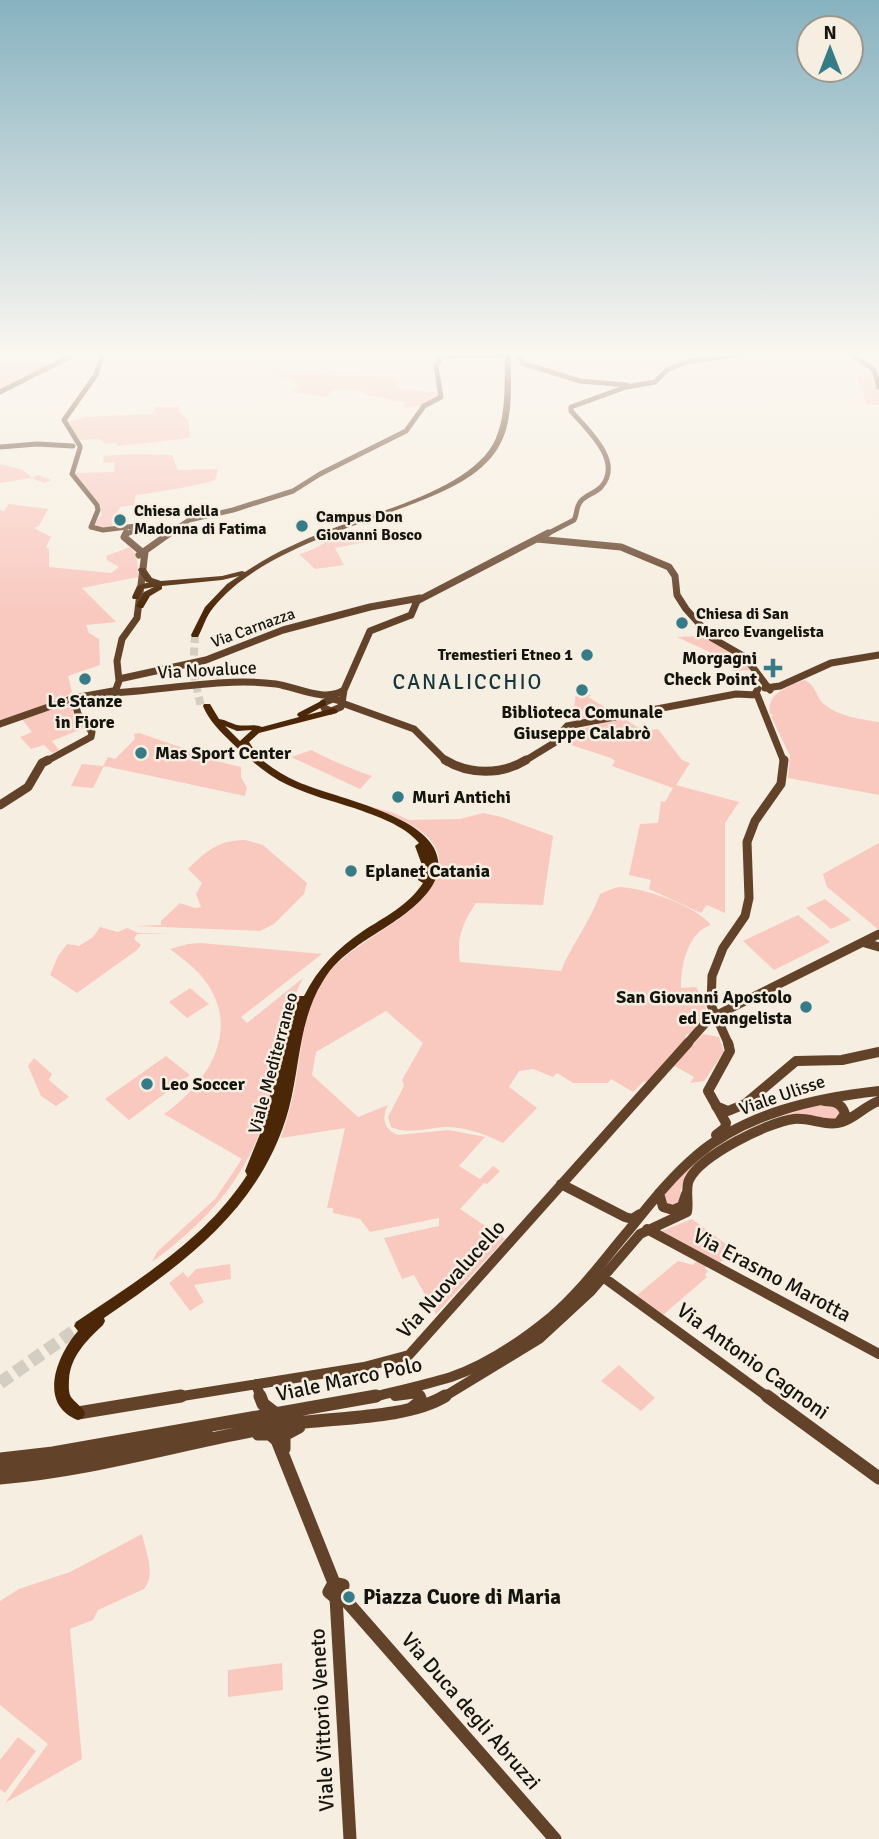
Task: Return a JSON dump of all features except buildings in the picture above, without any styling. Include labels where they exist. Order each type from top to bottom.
[{"type":"highway","points":[[139,610],[147,594],[167,585],[235,575],[304,544],[432,493],[482,463],[499,439]]},
{"type":"highway","points":[[197,633],[221,599],[262,568],[302,548],[436,494],[482,468],[503,439]]},
{"type":"highway","points":[[197,633],[211,604],[232,583],[258,566],[304,544]]},
{"type":"highway","points":[[141,573],[151,581],[167,585]]},
{"type":"highway","points":[[136,597],[142,587],[141,573]]},
{"type":"highway","points":[[142,587],[201,582],[215,586],[216,593],[201,614],[197,633]]},
{"type":"highway","points":[[307,711],[316,702],[311,693]]},
{"type":"highway","points":[[254,763],[215,728],[206,708],[226,725],[240,729],[292,718],[323,703]]},
{"type":"highway","points":[[307,789],[262,761],[245,746],[244,741],[256,731],[338,708]]},
{"type":"highway","name":"Viale Mediterraneo","points":[[80,1324],[190,1248],[242,1197],[269,1152],[285,1104],[303,1013],[319,978],[342,952],[418,897],[432,875],[433,856],[416,833],[392,820],[307,789],[254,763]]},
{"type":"highway","name":"Viale Mediterraneo","points":[[124,1293],[196,1235],[240,1188],[252,1169],[270,1127],[289,1035],[309,981],[330,954],[414,892],[426,872],[423,851],[406,833],[292,788],[254,763]]},
{"type":"highway","points":[[78,1413],[65,1403],[61,1391],[61,1373],[68,1353],[109,1311],[169,1269],[190,1248]]},
{"type":"main road","points":[[72,439],[78,456],[72,474],[97,505],[98,510],[90,526],[98,530],[137,527],[124,536],[140,553],[141,573],[136,597],[139,610]]},
{"type":"main road","points":[[140,553],[186,521],[287,493],[391,439]]},
{"type":"main road","points":[[411,615],[415,602],[574,520],[580,502],[601,487],[608,466],[606,456],[596,439]]},
{"type":"main road","points":[[0,447],[75,446]]},
{"type":"main road","points":[[539,537],[621,547],[669,567],[676,578],[678,598],[692,616],[718,643],[745,656],[764,689],[765,712],[783,758],[784,771],[777,792],[759,813],[751,828],[746,849],[748,905],[744,919],[727,942],[715,965],[710,1005],[728,1040],[730,1051],[709,1088],[709,1096],[726,1127],[702,1146],[698,1154]]},
{"type":"main road","points":[[108,693],[121,681],[122,639],[136,622],[142,587]]},
{"type":"main road","name":"Via Carnazza","points":[[121,681],[209,659],[273,633],[432,595]]},
{"type":"main road","points":[[391,604],[409,604],[411,615]]},
{"type":"main road","points":[[338,708],[370,631],[411,615]]},
{"type":"main road","points":[[311,693],[323,703],[325,709],[338,708],[376,716],[414,729],[447,762],[474,771],[494,771],[514,767],[564,732],[575,734],[576,728],[590,723],[780,686],[831,663],[879,654]]},
{"type":"main road","points":[[121,681],[126,684],[129,679],[142,674]]},
{"type":"main road","points":[[764,689],[793,680]]},
{"type":"main road","points":[[121,681],[139,690]]},
{"type":"main road","name":"Via Novaluce","points":[[0,724],[74,698],[108,693],[244,681],[330,696],[338,695],[344,690]]},
{"type":"main road","points":[[0,805],[28,787],[42,762],[91,737],[92,733],[78,714],[74,698]]},
{"type":"main road","points":[[714,1016],[879,934]]},
{"type":"main road","points":[[865,943],[879,947]]},
{"type":"main road","points":[[712,982],[716,1005],[731,1009]]},
{"type":"main road","name":"Via Nuovalucello","points":[[78,1413],[364,1367],[409,1355],[714,1016]]},
{"type":"main road","points":[[714,1105],[728,1111],[742,1105],[796,1061],[834,1061],[879,1052]]},
{"type":"main road","name":"Viale Ulisse","points":[[644,1212],[698,1154],[730,1133],[809,1101],[841,1094],[879,1091]]},
{"type":"main road","points":[[809,1101],[839,1104],[845,1114],[838,1123]]},
{"type":"main road","points":[[838,1123],[879,1101]]},
{"type":"main road","points":[[742,1105],[739,1114],[746,1119],[774,1113]]},
{"type":"main road","name":"Viale Ulisse","points":[[647,1229],[687,1212],[688,1186],[693,1174],[704,1164],[764,1128],[794,1119],[838,1123]]},
{"type":"main road","points":[[561,1184],[629,1219],[644,1212]]},
{"type":"main road","points":[[659,1193],[663,1207],[677,1210],[682,1206],[688,1186]]},
{"type":"main road","name":"Viale Marco Polo","points":[[0,1459],[53,1453],[366,1399],[454,1376],[532,1332],[583,1285],[644,1212]]},
{"type":"main road","name":"Viale Marco Polo","points":[[231,1435],[410,1410],[439,1400],[539,1339],[575,1308],[647,1229]]},
{"type":"main road","name":"Via Erasmo Marotta","points":[[647,1229],[879,1354]]},
{"type":"main road","name":"Via Antonio Cagnoni","points":[[603,1277],[879,1478]]},
{"type":"main road","points":[[256,1384],[263,1404],[270,1412],[278,1414]]},
{"type":"main road","points":[[366,1399],[418,1393],[421,1401],[410,1410]]},
{"type":"main road","points":[[248,1419],[260,1412],[263,1404]]},
{"type":"main road","points":[[284,1455],[284,1435],[310,1423]]},
{"type":"main road","points":[[0,1470],[49,1465],[198,1438],[231,1435],[270,1434],[277,1440],[284,1455]]},
{"type":"main road","points":[[0,1478],[138,1457],[231,1435]]},
{"type":"main road","name":"Viale Vittorio Veneto","points":[[284,1455],[334,1583],[329,1592],[339,1597],[350,1839]]},
{"type":"main road","name":"Via Duca degli Abruzzi","points":[[339,1597],[356,1611],[555,1839]]},
{"type":"shaded area","points":[[78,439],[183,439],[118,446],[116,443],[105,444],[99,439]]},
{"type":"shaded area","points":[[172,455],[178,470],[218,469],[215,480],[210,482],[136,495],[134,505],[120,507],[111,528],[93,525],[102,515],[100,504],[73,473],[114,472],[115,462],[103,463],[104,456]]},
{"type":"shaded area","points":[[0,464],[23,470],[32,478],[38,475],[51,480],[45,483],[31,478],[0,483]]},
{"type":"shaded area","points":[[9,504],[48,509],[39,526],[34,528],[51,537],[46,547],[49,549],[49,567],[111,573],[119,567],[107,560],[106,556],[130,547],[137,556],[138,577],[82,588],[116,622],[86,625],[89,633],[99,639],[100,665],[68,676],[72,692],[59,701],[0,722],[0,510],[4,511]]},
{"type":"shaded area","points":[[347,532],[367,535],[371,541],[335,548],[344,565],[315,569],[299,554],[312,550]]},
{"type":"shaded area","points":[[702,636],[742,657],[752,670],[733,671],[733,663],[677,637]]},
{"type":"shaded area","points":[[804,680],[831,709],[851,717],[879,722],[879,795],[788,778],[790,756],[771,716],[774,715],[770,714],[770,707],[771,701],[780,692]]},
{"type":"shaded area","points":[[576,693],[591,695],[588,697],[614,713],[576,725],[572,722]]},
{"type":"shaded area","points":[[69,701],[74,710],[73,717],[84,728],[52,741],[59,750],[52,753],[44,745],[31,749],[20,737],[32,732],[21,718]]},
{"type":"shaded area","points":[[621,717],[644,731],[658,729],[682,760],[690,763],[676,785],[739,802],[725,823],[725,913],[707,905],[701,913],[649,889],[651,880],[629,875],[640,824],[658,823],[661,801],[665,802],[673,788],[612,766],[615,761],[611,758],[571,745],[572,737],[578,734],[579,730]]},
{"type":"shaded area","points":[[139,733],[204,758],[241,767],[241,777],[247,788],[245,796],[104,766],[93,788],[71,786],[82,764],[103,766],[108,757],[115,759],[135,739],[134,734]]},
{"type":"shaded area","points":[[312,750],[372,776],[360,789],[291,757]]},
{"type":"shaded area","points":[[346,800],[391,812],[409,820],[460,819],[483,813],[502,817],[553,836],[543,905],[476,903],[462,931],[460,962],[561,971],[600,894],[618,887],[669,899],[694,911],[711,925],[703,929],[691,942],[681,979],[681,988],[696,987],[707,1015],[694,1032],[685,1035],[686,1040],[670,1055],[650,1081],[643,1082],[633,1092],[611,1079],[608,1083],[573,1083],[557,1073],[553,1077],[533,1069],[519,1071],[509,1087],[537,1108],[503,1143],[460,1128],[411,1131],[391,1127],[388,1117],[404,1086],[402,1080],[423,1043],[386,1011],[316,1052],[312,1075],[358,1117],[388,1105],[385,1123],[398,1135],[449,1130],[485,1137],[459,1166],[480,1179],[493,1166],[500,1171],[487,1184],[484,1183],[460,1209],[505,1239],[436,1314],[414,1275],[402,1279],[384,1238],[439,1226],[439,1218],[370,1232],[360,1219],[333,1213],[333,1208],[327,1208],[345,1128],[281,1138],[294,1093],[306,1020],[321,983],[333,967],[422,899],[434,884],[439,866],[438,852],[431,840],[419,830],[389,815]]},
{"type":"shaded area","points":[[245,840],[263,845],[307,883],[304,894],[274,924],[260,931],[135,926],[161,925],[161,921],[180,903],[195,908],[201,907],[196,894],[202,883],[188,869],[214,848],[228,842]]},
{"type":"shaded area","points":[[879,843],[879,930],[827,887],[823,874]]},
{"type":"shaded area","points":[[825,899],[851,920],[831,929],[806,908]]},
{"type":"shaded area","points":[[798,915],[830,942],[774,970],[743,941]]},
{"type":"shaded area","points":[[100,927],[118,932],[127,928],[138,933],[172,934],[137,934],[134,939],[141,945],[137,950],[77,993],[50,975],[58,956],[67,944],[79,946],[93,937]]},
{"type":"shaded area","points":[[201,943],[322,954],[241,1017],[247,1023],[303,978],[289,1015],[267,1111],[246,1162],[216,1205],[152,1262],[157,1252],[215,1199],[242,1159],[164,1114],[193,1088],[205,1073],[220,1038],[221,1020],[216,1001],[206,982],[194,968],[170,949]]},
{"type":"shaded area","points":[[190,988],[209,1004],[187,1018],[169,1002]]},
{"type":"shaded area","points":[[703,1034],[719,1037],[724,1052],[704,1081],[690,1083],[694,1077],[673,1065]]},
{"type":"shaded area","points":[[166,1056],[190,1075],[129,1120],[105,1099]]},
{"type":"shaded area","points":[[34,1058],[52,1074],[49,1080],[69,1097],[56,1106],[41,1096],[28,1066]]},
{"type":"shaded area","points":[[822,1104],[835,1104],[841,1116],[834,1119],[788,1115],[686,1175],[680,1202],[668,1207],[664,1194],[679,1176],[715,1147],[756,1126],[778,1118]]},
{"type":"shaded area","points":[[692,1219],[735,1251],[719,1263],[662,1231]]},
{"type":"shaded area","points":[[697,1260],[706,1266],[707,1277],[663,1315],[637,1295],[678,1261],[693,1265]]},
{"type":"shaded area","points":[[230,1264],[231,1279],[194,1285],[204,1302],[190,1311],[169,1283],[183,1272],[188,1278],[196,1269]]},
{"type":"shaded area","points":[[619,1365],[655,1398],[641,1411],[601,1381]]},
{"type":"shaded area","points":[[142,1534],[150,1570],[144,1589],[98,1610],[93,1620],[70,1629],[82,1759],[5,1803],[48,1744],[0,1705],[0,1601],[19,1589],[70,1572]]},
{"type":"shaded area","points":[[282,1663],[283,1690],[228,1697],[228,1670]]},
{"type":"shaded area","points":[[18,1737],[36,1751],[5,1793],[0,1789],[0,1760]]},
{"type":"tunnel","points":[[195,635],[193,670],[201,707]]},
{"type":"tunnel","points":[[0,1383],[81,1326]]},
{"type":"place","name":"Chiesa della Madonna di Fatima","points":[[120,520]]},
{"type":"place","name":"Campus Don Giovanni Bosco","points":[[302,526]]},
{"type":"place","name":"Chiesa di San Marco Evangelista","points":[[682,623]]},
{"type":"place","name":"Tremestieri Etneo 1","points":[[587,655]]},
{"type":"place","name":"Morgagni Check Point","points":[[773,668]]},
{"type":"place","name":"Le Stanze in Fiore","points":[[85,679]]},
{"type":"place","name":"Biblioteca Comunale Giuseppe Calabrò","points":[[582,690]]},
{"type":"place","name":"Mas Sport Center","points":[[141,753]]},
{"type":"place","name":"Muri Antichi","points":[[398,797]]},
{"type":"place","name":"Eplanet Catania","points":[[351,871]]},
{"type":"place","name":"San Giovanni Apostolo ed Evangelista","points":[[806,1007]]},
{"type":"place","name":"Leo Soccer","points":[[147,1084]]},
{"type":"place","name":"Piazza Cuore di Maria","points":[[349,1597]]},
{"type":"district","name":"CANALICCHIO","points":[[468,682]]}]
